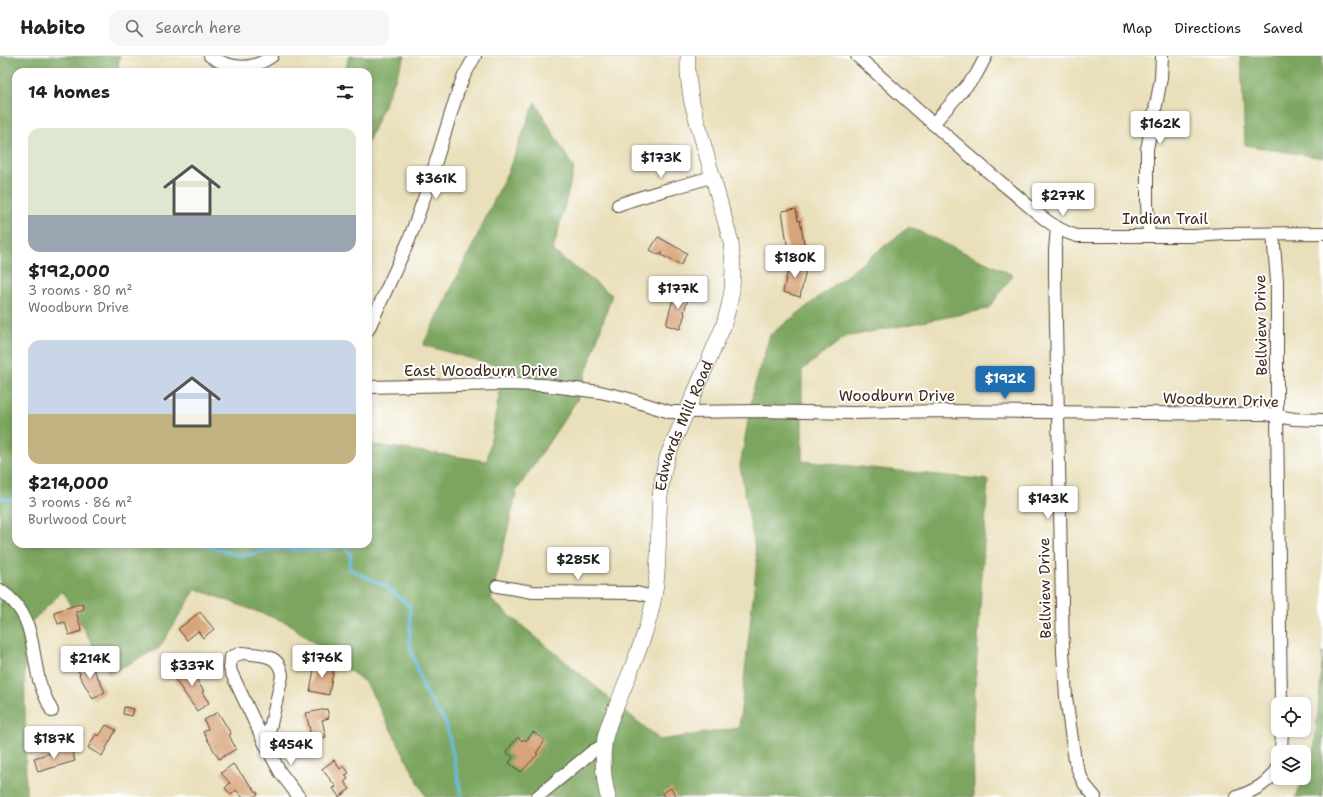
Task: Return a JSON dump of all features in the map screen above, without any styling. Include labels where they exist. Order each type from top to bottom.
[{"type":"street","points":[[215,63],[240,67],[251,66],[261,63],[272,56]]},
{"type":"street","points":[[372,321],[409,240],[427,190],[458,90],[475,56]]},
{"type":"street","name":"Edwards Mill Road","points":[[608,797],[604,770],[604,744],[611,718],[643,637],[654,597],[659,559],[661,479],[668,455],[723,327],[732,290],[733,267],[731,242],[689,89],[688,56]]},
{"type":"street","name":"Indian Trail","points":[[857,56],[933,124],[1057,228],[1078,236],[1194,236],[1323,233]]},
{"type":"street","points":[[933,124],[976,75],[986,56]]},
{"type":"street","points":[[1149,236],[1147,204],[1147,148],[1161,78],[1162,56]]},
{"type":"street","points":[[618,205],[639,197],[713,176]]},
{"type":"street","name":"Bellview Drive","points":[[1057,228],[1055,250],[1057,412],[1063,652],[1066,697],[1075,761],[1085,785],[1095,797]]},
{"type":"street","name":"Bellview Drive","points":[[1273,234],[1277,281],[1277,417],[1282,697]]},
{"type":"street","name":"East Woodburn Drive","points":[[372,388],[504,384],[543,385],[600,392],[622,397],[670,412],[686,412]]},
{"type":"street","name":"Woodburn Drive","points":[[686,412],[756,411],[853,413],[942,411],[1266,414],[1277,417],[1323,420]]},
{"type":"street","points":[[497,586],[533,592],[636,593],[654,597]]},
{"type":"street","points":[[0,590],[22,610],[28,623],[43,694],[52,711]]},
{"type":"street","points":[[266,746],[282,676],[281,669],[278,663],[272,658],[259,655],[237,654],[231,657],[231,672],[266,746],[280,772],[298,797]]},
{"type":"street","points":[[537,797],[593,751],[604,744]]},
{"type":"street","points":[[1237,797],[1261,786],[1271,776]]},
{"type":"green space","points":[[0,56],[120,56],[118,68],[12,68],[12,548],[372,548],[372,445],[487,461],[504,368],[423,345],[509,169],[535,102],[574,169],[553,251],[612,295],[577,400],[517,490],[491,600],[660,740],[739,728],[757,560],[740,466],[754,388],[770,335],[909,227],[1013,275],[988,309],[845,337],[802,370],[802,461],[988,480],[973,719],[974,797],[426,797],[367,684],[288,623],[196,589],[159,648],[109,674],[63,591],[24,629],[26,797],[0,797]]},
{"type":"green space","points":[[349,56],[405,56],[372,133],[372,68],[346,68]]},
{"type":"green space","points":[[1241,56],[1323,56],[1323,158],[1245,145]]},
{"type":"green space","points":[[1323,652],[1323,797],[1295,797],[1300,785],[1311,785],[1311,760],[1314,753]]},
{"type":"building","points":[[796,209],[798,221],[800,220],[805,248],[788,250],[782,211]]},
{"type":"building","points":[[658,237],[687,253],[681,265],[661,255],[663,253],[661,252],[659,255],[650,250]]},
{"type":"building","points":[[790,262],[807,265],[800,297],[783,292]]},
{"type":"building","points":[[675,291],[689,295],[680,329],[666,325]]},
{"type":"building","points":[[82,603],[84,609],[76,612],[82,631],[69,635],[65,622],[58,624],[54,612]]},
{"type":"building","points":[[200,612],[214,629],[203,638],[198,631],[187,640],[178,629]]},
{"type":"building","points":[[86,660],[91,669],[93,668],[105,692],[93,699],[79,675],[80,674],[76,666]]},
{"type":"building","points":[[315,664],[334,667],[329,695],[310,691]]},
{"type":"building","points":[[193,665],[201,677],[197,681],[204,691],[202,692],[209,703],[197,711],[174,678]]},
{"type":"building","points":[[124,707],[134,709],[132,716],[123,714]]},
{"type":"building","points":[[327,709],[329,718],[322,720],[326,737],[312,740],[306,713]]},
{"type":"building","points":[[218,712],[231,734],[229,735],[236,749],[219,759],[203,732],[208,729],[204,720]]},
{"type":"building","points":[[106,725],[116,730],[102,756],[88,748],[96,734],[99,736]]},
{"type":"building","points":[[533,732],[545,741],[536,753],[538,754],[521,772],[509,763],[513,757],[506,752],[518,737],[522,741],[524,739],[526,741]]},
{"type":"building","points":[[71,747],[75,761],[38,772],[34,758]]},
{"type":"building","points":[[334,760],[340,769],[344,766],[349,773],[345,775],[348,779],[344,782],[350,789],[339,797],[333,788],[336,787],[322,769]]},
{"type":"building","points":[[233,764],[258,794],[254,797],[242,797],[236,790],[231,795],[225,788],[230,783],[221,773]]},
{"type":"building","points":[[671,788],[677,797],[665,797],[663,793]]},
{"type":"waterway","points":[[0,498],[12,500]]},
{"type":"waterway","points":[[213,548],[240,556],[277,549],[314,550],[330,548]]},
{"type":"waterway","points":[[346,548],[351,555],[349,569],[387,587],[410,606],[410,646],[424,690],[446,723],[462,797]]}]
